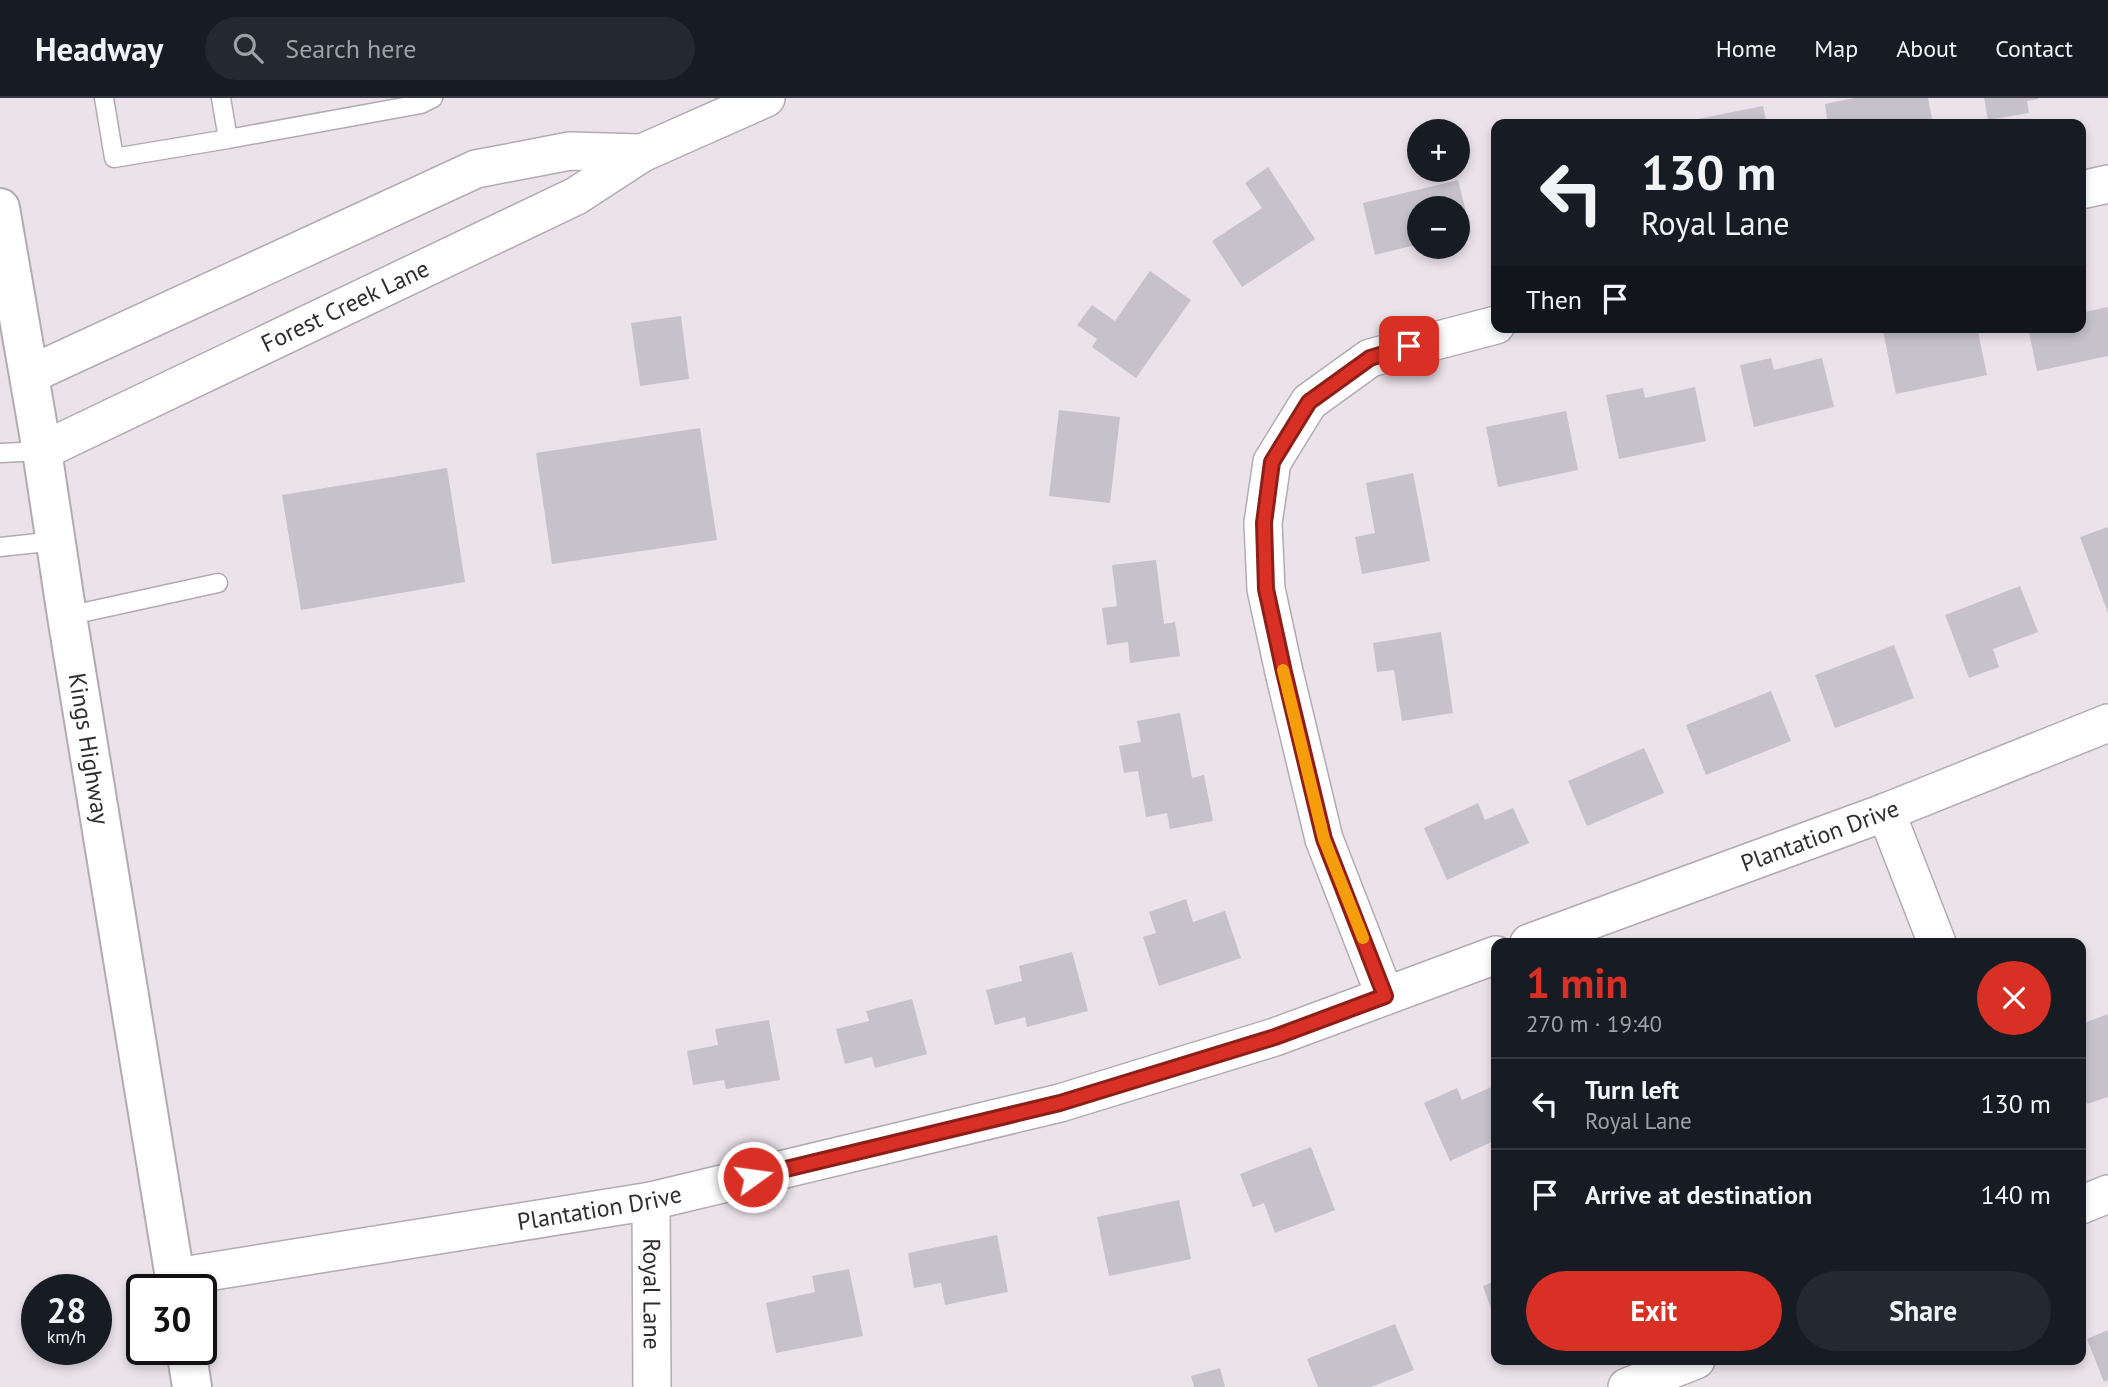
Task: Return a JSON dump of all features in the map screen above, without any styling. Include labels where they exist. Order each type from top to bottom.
[{"type":"main road","name":"Kings Highway","points":[[0,208],[42,451],[174,1274]]},
{"type":"main road","points":[[189,1365],[192,1387]]},
{"type":"street","name":"Forest Creek Lane","points":[[42,451],[576,196],[642,153],[766,98]]},
{"type":"street","name":"Forest Creek Lane","points":[[29,376],[476,169],[570,151],[642,153]]},
{"type":"street","points":[[2086,189],[2108,184]]},
{"type":"street","points":[[1385,996],[1324,839],[1266,589],[1264,523],[1272,462],[1309,402],[1370,358],[1491,326]]},
{"type":"street","name":"Plantation Drive","points":[[1543,938],[1886,812],[2108,723]]},
{"type":"street","points":[[1886,812],[1935,938]]},
{"type":"street","name":"Plantation Drive","points":[[217,1277],[651,1201],[1060,1103],[1275,1037],[1491,957]]},
{"type":"street","points":[[2086,1203],[2108,1194]]},
{"type":"street","name":"Royal Lane","points":[[651,1201],[652,1387]]},
{"type":"street","points":[[1648,1383],[1686,1365]]},
{"type":"lane","points":[[104,98],[114,158],[421,104],[433,98]]},
{"type":"lane","points":[[221,98],[228,139]]},
{"type":"lane","points":[[0,453],[42,451]]},
{"type":"lane","points":[[0,547],[56,541]]},
{"type":"lane","points":[[67,616],[218,583]]},
{"type":"building","points":[[1854,98],[1928,98],[1932,119],[1827,119],[1825,104]]},
{"type":"building","points":[[1984,98],[2038,98],[2027,101],[2029,113],[1988,119]]},
{"type":"building","points":[[1763,106],[1766,119],[1698,119]]},
{"type":"building","points":[[1268,167],[1315,239],[1242,287],[1212,241],[1262,208],[1245,183]]},
{"type":"building","points":[[1450,182],[1458,182],[1462,196],[1407,196],[1407,247],[1375,255],[1363,203]]},
{"type":"building","points":[[1150,271],[1191,300],[1136,378],[1092,347],[1097,339],[1077,325],[1092,305],[1115,321]]},
{"type":"building","points":[[2108,307],[2108,356],[2037,371],[2029,333],[2086,333],[2086,312]]},
{"type":"building","points":[[681,316],[689,379],[640,386],[631,323]]},
{"type":"building","points":[[1883,333],[1978,333],[1987,375],[1896,394]]},
{"type":"building","points":[[1771,358],[1774,370],[1822,358],[1834,407],[1754,427],[1740,365]]},
{"type":"building","points":[[1695,387],[1706,441],[1619,459],[1606,395],[1643,388],[1645,398]]},
{"type":"building","points":[[1059,410],[1120,417],[1110,503],[1049,496]]},
{"type":"building","points":[[1566,411],[1578,470],[1498,487],[1486,427]]},
{"type":"building","points":[[700,428],[717,540],[552,564],[536,453]]},
{"type":"building","points":[[447,468],[465,582],[301,610],[282,495]]},
{"type":"building","points":[[1413,473],[1430,561],[1362,574],[1355,537],[1375,533],[1366,483]]},
{"type":"building","points":[[2108,527],[2108,613],[2080,537]]},
{"type":"building","points":[[1156,560],[1164,624],[1175,622],[1180,656],[1130,663],[1128,642],[1107,645],[1102,608],[1117,606],[1112,565]]},
{"type":"building","points":[[2020,586],[2038,632],[1993,649],[1999,667],[1969,678],[1945,615]]},
{"type":"building","points":[[1441,632],[1453,713],[1402,721],[1394,670],[1377,672],[1373,643]]},
{"type":"building","points":[[1894,645],[1914,698],[1835,728],[1815,675]]},
{"type":"building","points":[[1771,691],[1791,741],[1706,775],[1686,725]]},
{"type":"building","points":[[1180,713],[1192,778],[1204,775],[1213,821],[1170,829],[1167,813],[1146,817],[1138,771],[1124,773],[1119,746],[1141,742],[1137,721]]},
{"type":"building","points":[[1644,748],[1664,793],[1587,826],[1568,781]]},
{"type":"building","points":[[1478,803],[1485,820],[1513,808],[1529,843],[1447,880],[1424,828]]},
{"type":"building","points":[[1186,899],[1193,922],[1225,911],[1241,958],[1159,986],[1143,937],[1156,933],[1149,912]]},
{"type":"building","points":[[1072,952],[1088,1011],[1027,1027],[1025,1017],[995,1025],[986,990],[1022,981],[1019,966]]},
{"type":"building","points":[[912,999],[927,1054],[875,1068],[872,1057],[845,1064],[836,1029],[869,1021],[866,1011]]},
{"type":"building","points":[[2108,1014],[2108,1097],[2087,1104],[2086,1101],[2086,1022]]},
{"type":"building","points":[[769,1020],[780,1080],[726,1089],[724,1080],[693,1085],[687,1051],[718,1045],[715,1029]]},
{"type":"building","points":[[1491,1087],[1491,1142],[1450,1161],[1424,1103],[1457,1088],[1462,1100]]},
{"type":"building","points":[[1311,1147],[1335,1210],[1275,1233],[1264,1203],[1253,1207],[1240,1174]]},
{"type":"building","points":[[1179,1200],[1191,1259],[1109,1276],[1097,1217]]},
{"type":"building","points":[[997,1235],[1008,1292],[945,1305],[941,1283],[914,1288],[908,1253]]},
{"type":"building","points":[[849,1269],[863,1336],[776,1353],[766,1303],[815,1292],[812,1276]]},
{"type":"building","points":[[1491,1283],[1491,1309],[1483,1286]]},
{"type":"building","points":[[1395,1324],[1414,1370],[1371,1387],[1318,1387],[1307,1359]]},
{"type":"building","points":[[2108,1330],[2108,1380],[2104,1382],[2087,1339]]},
{"type":"building","points":[[1220,1368],[1225,1387],[1194,1387],[1191,1376]]},
{"type":"slow traffic","points":[[1283,670],[1324,839],[1363,938]]},
{"type":"route","points":[[753,1177],[1060,1103],[1275,1037],[1385,996],[1324,839],[1266,589],[1264,523],[1272,462],[1309,402],[1370,358],[1409,346]]}]
